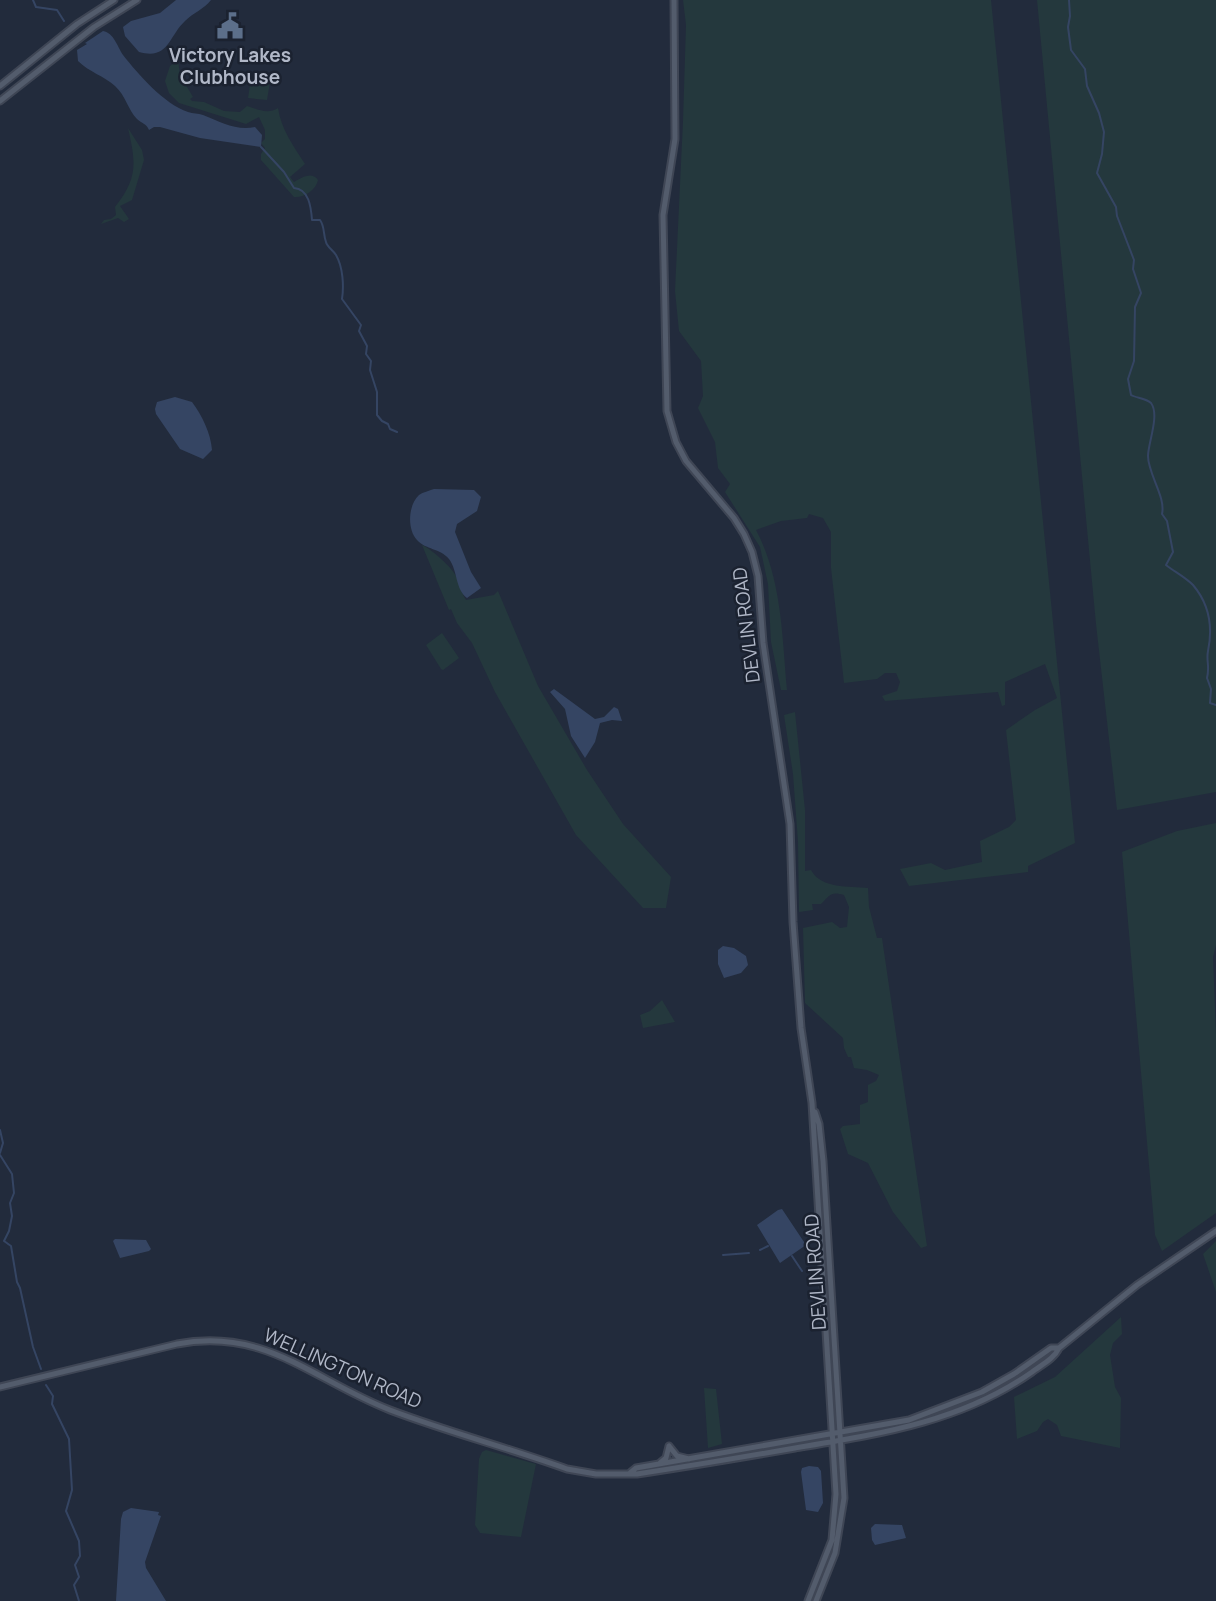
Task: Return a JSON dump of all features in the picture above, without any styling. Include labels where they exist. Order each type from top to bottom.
[{"type":"main road","points":[[0,86],[77,24],[114,0]]},
{"type":"main road","points":[[0,101],[94,27],[136,0]]},
{"type":"main road","name":"DEVLIN ROAD","points":[[674,0],[675,139],[663,215],[667,411],[675,439],[686,461],[738,524],[755,562],[763,643],[789,815],[801,1028],[812,1102],[836,1494],[834,1526],[812,1600]]},
{"type":"main road","name":"DEVLIN ROAD","points":[[812,1102],[822,1147],[844,1503],[834,1558],[812,1600]]},
{"type":"main road","name":"WELLINGTON ROAD","points":[[630,1473],[636,1468],[903,1429],[963,1410],[1023,1379],[1057,1354],[1059,1348],[1137,1285],[1216,1231]]},
{"type":"main road","name":"WELLINGTON ROAD","points":[[0,1388],[177,1344],[206,1339],[231,1340],[271,1351],[377,1404],[575,1471],[637,1474],[833,1438]]},
{"type":"main road","points":[[656,1465],[666,1458],[669,1446],[677,1456],[692,1459]]},
{"type":"green space","points":[[683,0],[991,0],[1075,843],[1028,866],[1028,872],[909,886],[900,869],[931,863],[945,870],[982,862],[980,841],[1009,827],[1016,820],[1006,730],[1057,698],[1045,664],[1005,682],[1005,705],[1002,706],[998,692],[885,701],[882,696],[897,691],[900,682],[896,673],[885,673],[877,679],[844,683],[831,568],[831,532],[823,518],[809,514],[807,518],[781,521],[756,530],[765,549],[776,588],[787,690],[781,690],[771,642],[768,584],[760,547],[725,492],[730,484],[718,468],[715,442],[698,408],[703,396],[701,361],[679,331],[675,291],[686,25]]},
{"type":"green space","points":[[1037,0],[1216,0],[1216,792],[1117,810],[1096,624]]},
{"type":"green space","points":[[178,60],[180,75],[193,97],[190,99],[192,101],[204,102],[224,111],[240,112],[247,106],[266,111],[278,108],[285,130],[305,164],[290,177],[294,182],[306,176],[315,177],[318,180],[312,190],[294,197],[261,160],[265,148],[261,143],[265,139],[265,130],[259,117],[246,124],[179,103],[169,93],[165,81],[170,66]]},
{"type":"green space","points":[[251,79],[270,82],[267,100],[248,98]]},
{"type":"green space","points":[[128,128],[142,150],[144,160],[132,200],[120,206],[129,219],[124,222],[118,218],[101,224],[116,215],[115,207],[131,178],[133,151]]},
{"type":"green space","points":[[422,545],[435,553],[452,570],[466,600],[494,595],[498,591],[538,686],[587,770],[623,824],[671,877],[666,908],[643,908],[576,835],[495,692],[472,643],[457,623],[451,609],[449,610]]},
{"type":"green space","points":[[442,633],[459,658],[443,670],[426,645]]},
{"type":"green space","points":[[795,712],[805,810],[805,871],[811,870],[821,881],[828,884],[868,888],[869,907],[877,938],[882,938],[927,1246],[921,1248],[893,1212],[868,1163],[848,1154],[840,1129],[843,1126],[860,1124],[860,1105],[868,1102],[868,1085],[876,1081],[879,1075],[854,1068],[851,1057],[848,1057],[844,1048],[843,1038],[805,1003],[803,928],[832,922],[840,928],[847,927],[849,907],[844,895],[833,894],[821,904],[812,904],[813,910],[799,912],[793,774],[784,715]]},
{"type":"green space","points":[[1216,823],[1216,945],[1213,957],[1216,1213],[1162,1251],[1155,1235],[1122,852],[1177,831]]},
{"type":"green space","points":[[662,1000],[675,1022],[643,1028],[640,1015],[650,1011]]},
{"type":"green space","points":[[1216,1241],[1216,1292],[1203,1254]]},
{"type":"green space","points":[[1121,1317],[1122,1334],[1113,1343],[1110,1355],[1115,1387],[1121,1398],[1120,1448],[1061,1436],[1057,1425],[1048,1419],[1037,1431],[1017,1439],[1014,1397],[1055,1377]]},
{"type":"green space","points":[[704,1388],[716,1389],[722,1444],[708,1448]]},
{"type":"green space","points":[[486,1450],[536,1464],[521,1537],[480,1533],[475,1525],[479,1459]]},
{"type":"water","points":[[176,0],[211,0],[179,27],[162,50],[149,54],[139,52],[125,36],[123,27],[131,21],[160,13]]},
{"type":"water","points":[[103,31],[113,37],[123,55],[144,79],[170,102],[188,112],[229,125],[255,127],[262,135],[261,147],[200,138],[160,127],[149,130],[134,115],[115,86],[78,61],[77,50]]},
{"type":"water","points":[[175,397],[192,402],[205,425],[212,450],[203,459],[180,449],[156,414],[157,402]]},
{"type":"water","points":[[434,489],[474,490],[481,497],[477,511],[457,524],[455,532],[471,572],[481,588],[467,598],[460,590],[449,559],[421,543],[414,536],[410,524],[415,499]]},
{"type":"water","points":[[554,689],[595,719],[604,717],[614,707],[618,709],[622,721],[600,723],[595,742],[585,758],[571,736],[565,709],[550,692]]},
{"type":"water","points":[[723,946],[734,948],[746,956],[748,965],[741,973],[724,978],[718,964],[718,950]]},
{"type":"water","points":[[782,1209],[806,1245],[780,1263],[757,1225]]},
{"type":"water","points":[[146,1240],[151,1249],[120,1258],[113,1241]]},
{"type":"water","points":[[818,1467],[821,1471],[823,1503],[818,1512],[806,1510],[801,1472],[802,1468]]},
{"type":"water","points":[[131,1508],[159,1512],[158,1515],[161,1516],[145,1562],[166,1601],[116,1601],[121,1519],[123,1512]]},
{"type":"water","points":[[875,1524],[902,1525],[906,1538],[875,1545],[871,1528]]},
{"type":"waterway","points":[[33,0],[36,7],[57,10],[64,21]]},
{"type":"waterway","points":[[1069,0],[1071,50],[1085,69],[1087,86],[1104,132],[1097,173],[1116,207],[1134,260],[1133,269],[1141,293],[1135,307],[1134,361],[1128,379],[1131,395],[1149,401],[1153,408],[1154,422],[1148,456],[1162,500],[1162,514],[1167,521],[1173,552],[1166,565],[1193,585],[1207,608],[1210,633],[1207,678],[1211,689],[1210,703],[1216,705]]},
{"type":"waterway","points":[[261,147],[284,172],[294,188],[306,195],[312,220],[320,220],[322,223],[327,244],[340,265],[342,299],[361,325],[359,331],[367,346],[366,354],[371,361],[370,370],[377,392],[377,415],[390,429],[397,432]]},
{"type":"waterway","points":[[0,1130],[3,1143],[0,1153]]},
{"type":"waterway","points":[[0,1155],[12,1174],[14,1193],[10,1203],[12,1216],[9,1231],[4,1241],[11,1246],[17,1282],[41,1369]]},
{"type":"waterway","points":[[760,1250],[768,1246]]},
{"type":"waterway","points":[[723,1255],[749,1253]]},
{"type":"waterway","points":[[792,1256],[802,1271]]},
{"type":"waterway","points":[[46,1385],[53,1396],[52,1404],[69,1439],[72,1490],[66,1511],[79,1541],[80,1556],[75,1565],[79,1577],[74,1585],[79,1601]]},
{"type":"place","name":"Victory Lakes Clubhouse","points":[[230,26]]}]
